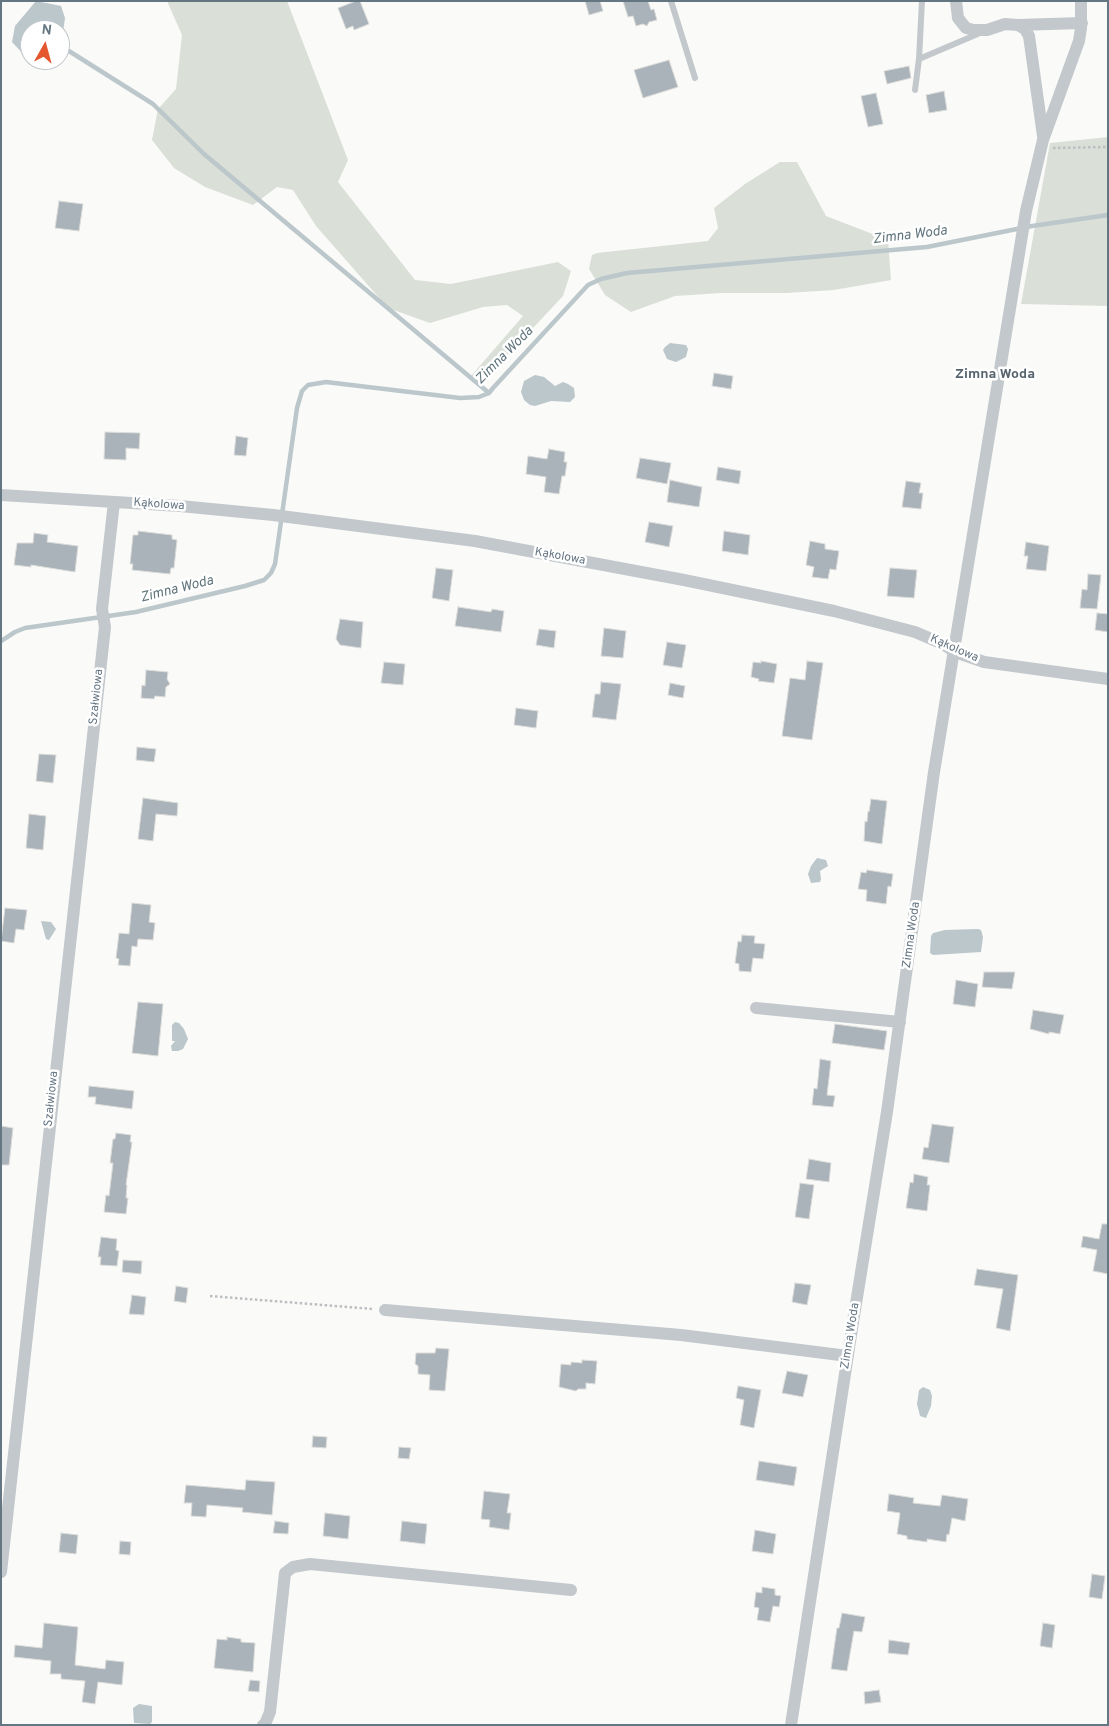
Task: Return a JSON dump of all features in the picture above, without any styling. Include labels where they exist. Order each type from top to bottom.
[{"type":"street","points":[[956,1],[958,18],[966,28],[974,30],[987,30],[1005,24],[1082,23]]},
{"type":"street","name":"Zimna Woda","points":[[791,1725],[887,1112],[934,772],[1026,211],[1042,144],[1079,41],[1082,23],[1081,1]]},
{"type":"street","points":[[1018,25],[1025,29],[1029,36],[1042,144]]},
{"type":"street","name":"Kąkolowa","points":[[1,495],[274,515],[475,541],[684,580],[834,611],[894,626],[928,637],[955,652],[992,664],[1108,679]]},
{"type":"street","name":"Szałwiowa","points":[[1,1572],[105,627],[102,609],[114,502]]},
{"type":"street","points":[[756,1008],[900,1022]]},
{"type":"street","points":[[385,1310],[681,1335],[848,1356]]},
{"type":"street","points":[[263,1725],[270,1712],[286,1572],[293,1567],[310,1564],[572,1590]]},
{"type":"lane","points":[[671,1],[695,78]]},
{"type":"lane","points":[[914,90],[919,59],[922,1]]},
{"type":"lane","points":[[919,59],[987,30]]},
{"type":"path","points":[[1042,144],[1108,147]]},
{"type":"path","points":[[210,1296],[385,1310]]},
{"type":"shaded area","points":[[36,1],[61,6],[65,18],[65,20],[20,20]]},
{"type":"shaded area","points":[[167,1],[287,1],[348,160],[338,182],[415,280],[451,284],[558,262],[571,271],[563,296],[487,377],[471,376],[523,316],[507,305],[483,307],[430,323],[388,308],[316,226],[293,190],[277,187],[253,205],[205,187],[174,168],[152,140],[158,109],[176,89],[182,35]]},
{"type":"shaded area","points":[[20,20],[20,51],[12,42],[15,26]]},
{"type":"shaded area","points":[[1108,137],[1108,306],[1021,304],[1050,143]]},
{"type":"shaded area","points":[[780,162],[797,162],[826,216],[888,240],[891,280],[834,290],[675,296],[631,312],[605,295],[589,269],[592,255],[708,241],[718,228],[714,208],[745,184]]},
{"type":"shaded area","points":[[670,343],[686,345],[688,349],[686,357],[676,362],[667,359],[663,350]]},
{"type":"shaded area","points":[[535,375],[544,377],[555,386],[563,382],[568,384],[574,388],[575,397],[570,402],[551,401],[535,406],[530,405],[524,400],[521,392],[524,381]]},
{"type":"shaded area","points":[[817,858],[826,860],[828,866],[820,871],[820,882],[811,883],[808,874]]},
{"type":"shaded area","points":[[41,921],[51,922],[56,929],[49,940],[46,939]]},
{"type":"shaded area","points":[[945,930],[981,930],[983,937],[981,952],[933,955],[930,953],[931,936],[933,933]]},
{"type":"shaded area","points":[[175,1022],[179,1023],[184,1029],[188,1039],[183,1049],[172,1051],[171,1046],[175,1041],[172,1041],[172,1025]]},
{"type":"shaded area","points":[[923,1387],[930,1390],[932,1396],[931,1406],[926,1418],[920,1416],[917,1404],[919,1390]]},
{"type":"shaded area","points":[[139,1704],[152,1706],[152,1722],[150,1724],[134,1723],[133,1708]]},
{"type":"building","points":[[360,1],[369,24],[354,30],[353,26],[346,29],[338,8]]},
{"type":"building","points":[[585,1],[600,1],[603,11],[589,15]]},
{"type":"building","points":[[623,1],[648,1],[651,10],[654,9],[657,20],[649,22],[647,26],[643,24],[636,26],[633,16],[628,17]]},
{"type":"building","points":[[669,60],[678,87],[643,98],[634,70]]},
{"type":"building","points":[[909,66],[911,78],[887,84],[884,71]]},
{"type":"building","points":[[944,91],[947,110],[929,113],[926,95]]},
{"type":"building","points":[[876,93],[883,124],[868,127],[861,96]]},
{"type":"building","points":[[59,201],[83,204],[79,231],[55,228]]},
{"type":"building","points":[[714,373],[733,376],[731,389],[712,386]]},
{"type":"building","points":[[105,432],[140,433],[139,449],[126,448],[126,460],[104,459]]},
{"type":"building","points":[[236,436],[248,438],[246,456],[234,455]]},
{"type":"building","points":[[549,449],[565,452],[564,462],[567,462],[565,476],[562,476],[559,494],[544,492],[546,477],[526,474],[528,456],[547,459]]},
{"type":"building","points":[[640,458],[671,463],[667,484],[636,478]]},
{"type":"building","points":[[718,467],[741,471],[739,484],[716,480]]},
{"type":"building","points":[[670,480],[702,487],[699,507],[667,502]]},
{"type":"building","points":[[906,481],[921,483],[919,493],[923,493],[921,509],[902,507]]},
{"type":"building","points":[[649,522],[673,526],[669,547],[645,542]]},
{"type":"building","points":[[138,531],[172,535],[172,539],[177,540],[174,568],[171,568],[170,574],[132,570],[133,564],[130,564],[133,535],[138,535]]},
{"type":"building","points":[[724,531],[750,535],[748,555],[722,551]]},
{"type":"building","points":[[34,533],[48,535],[47,542],[78,546],[75,572],[31,565],[31,567],[14,565],[17,543],[33,543]]},
{"type":"building","points":[[810,541],[825,544],[825,549],[839,551],[836,570],[830,569],[828,579],[812,577],[814,567],[806,565]]},
{"type":"building","points":[[1026,542],[1049,546],[1046,571],[1026,569],[1028,556],[1024,556]]},
{"type":"building","points":[[436,568],[453,570],[449,601],[432,598]]},
{"type":"building","points":[[890,568],[917,570],[914,598],[887,596]]},
{"type":"building","points":[[1088,574],[1101,575],[1097,609],[1080,608],[1082,589],[1087,590]]},
{"type":"building","points":[[458,607],[491,612],[492,609],[504,611],[501,632],[455,626]]},
{"type":"building","points":[[1097,613],[1108,614],[1108,632],[1095,630]]},
{"type":"building","points":[[340,619],[363,622],[361,648],[340,645],[336,639]]},
{"type":"building","points":[[604,628],[626,631],[623,658],[601,656]]},
{"type":"building","points":[[539,629],[556,631],[554,648],[536,645]]},
{"type":"building","points":[[667,642],[686,645],[682,668],[663,665]]},
{"type":"building","points":[[761,661],[777,664],[774,683],[758,681],[759,679],[751,677],[753,662],[761,663]]},
{"type":"building","points":[[807,661],[823,663],[812,740],[782,736],[790,678],[805,680]]},
{"type":"building","points":[[384,662],[405,664],[403,685],[381,683]]},
{"type":"building","points":[[146,670],[168,672],[167,679],[170,684],[166,687],[165,697],[155,696],[154,699],[141,698],[142,685],[145,686]]},
{"type":"building","points":[[601,682],[621,684],[616,720],[592,717],[595,694],[600,694]]},
{"type":"building","points":[[670,683],[685,686],[683,698],[668,695]]},
{"type":"building","points":[[516,708],[538,711],[536,728],[514,725]]},
{"type":"building","points":[[137,747],[156,749],[154,762],[136,760]]},
{"type":"building","points":[[39,754],[56,755],[53,783],[36,781]]},
{"type":"building","points":[[143,798],[178,803],[177,816],[156,814],[153,841],[138,839]]},
{"type":"building","points":[[871,799],[887,801],[882,844],[864,841],[865,821],[867,822]]},
{"type":"building","points":[[29,814],[46,816],[43,850],[26,848]]},
{"type":"building","points":[[867,870],[893,874],[891,887],[888,886],[886,904],[866,901],[867,890],[858,889],[861,872],[866,873]]},
{"type":"building","points":[[132,903],[151,905],[149,922],[155,923],[153,940],[138,939],[137,947],[132,946],[130,966],[118,965],[119,959],[116,958],[119,933],[129,934]]},
{"type":"building","points":[[5,908],[27,910],[24,930],[16,929],[14,943],[1,941]]},
{"type":"building","points":[[742,935],[755,936],[754,943],[765,944],[763,959],[753,958],[751,972],[739,971],[739,964],[735,963],[738,941],[741,942]]},
{"type":"building","points":[[984,972],[1015,972],[1012,989],[982,987]]},
{"type":"building","points":[[956,980],[978,984],[975,1007],[953,1004]]},
{"type":"building","points":[[138,1002],[163,1004],[158,1056],[132,1053]]},
{"type":"building","points":[[1033,1010],[1064,1015],[1060,1034],[1049,1032],[1049,1034],[1030,1029]]},
{"type":"building","points":[[835,1024],[887,1031],[884,1050],[832,1043]]},
{"type":"building","points":[[820,1059],[831,1061],[827,1095],[835,1096],[833,1107],[812,1105],[814,1088],[817,1089]]},
{"type":"building","points":[[89,1086],[134,1091],[132,1109],[95,1104],[96,1097],[88,1097]]},
{"type":"building","points":[[932,1124],[954,1127],[949,1163],[922,1159],[924,1147],[928,1148]]},
{"type":"building","points":[[1,1126],[13,1128],[9,1165],[1,1165]]},
{"type":"building","points":[[116,1133],[131,1135],[130,1142],[132,1142],[126,1185],[126,1198],[128,1198],[126,1214],[104,1212],[106,1195],[109,1196],[113,1163],[110,1163],[113,1139],[115,1139]]},
{"type":"building","points":[[809,1159],[831,1163],[829,1182],[806,1179]]},
{"type":"building","points":[[914,1174],[928,1177],[927,1185],[930,1185],[927,1211],[906,1208],[910,1182],[913,1183]]},
{"type":"building","points":[[800,1183],[814,1185],[809,1219],[795,1217]]},
{"type":"building","points":[[1102,1224],[1108,1224],[1108,1274],[1093,1271],[1097,1250],[1081,1247],[1083,1236],[1099,1239]]},
{"type":"building","points":[[101,1237],[117,1239],[116,1250],[119,1251],[117,1266],[100,1265],[101,1257],[98,1257]]},
{"type":"building","points":[[123,1260],[142,1261],[141,1274],[122,1272]]},
{"type":"building","points":[[977,1269],[1018,1275],[1010,1331],[996,1328],[1003,1289],[974,1285]]},
{"type":"building","points":[[795,1283],[811,1285],[807,1305],[792,1302]]},
{"type":"building","points":[[176,1286],[188,1288],[186,1303],[174,1301]]},
{"type":"building","points":[[132,1295],[146,1297],[144,1315],[129,1314]]},
{"type":"building","points":[[436,1348],[449,1349],[445,1391],[429,1390],[430,1375],[418,1374],[418,1366],[415,1364],[416,1353],[435,1353]]},
{"type":"building","points":[[582,1360],[597,1361],[595,1384],[586,1383],[586,1389],[578,1389],[576,1391],[559,1387],[561,1364],[571,1365],[571,1362],[582,1363]]},
{"type":"building","points":[[787,1371],[808,1375],[803,1397],[782,1393]]},
{"type":"building","points":[[738,1386],[761,1390],[754,1428],[740,1425],[744,1400],[736,1398]]},
{"type":"building","points":[[313,1436],[327,1437],[326,1448],[312,1447]]},
{"type":"building","points":[[399,1447],[411,1448],[409,1459],[398,1458]]},
{"type":"building","points":[[759,1461],[797,1467],[794,1486],[756,1480]]},
{"type":"building","points":[[246,1480],[275,1482],[272,1515],[242,1512],[243,1508],[207,1505],[206,1517],[191,1516],[192,1503],[184,1503],[186,1485],[245,1490]]},
{"type":"building","points":[[484,1491],[510,1494],[507,1513],[511,1513],[509,1530],[489,1527],[490,1520],[481,1519]]},
{"type":"building","points":[[889,1494],[914,1498],[913,1503],[940,1506],[942,1495],[968,1499],[965,1521],[952,1518],[946,1542],[927,1539],[927,1542],[907,1539],[907,1536],[897,1534],[900,1513],[887,1511]]},
{"type":"building","points":[[325,1513],[350,1516],[348,1539],[323,1536]]},
{"type":"building","points":[[275,1521],[289,1523],[288,1534],[273,1533]]},
{"type":"building","points":[[402,1521],[427,1524],[425,1544],[400,1541]]},
{"type":"building","points":[[755,1530],[776,1534],[773,1554],[752,1551]]},
{"type":"building","points":[[61,1533],[78,1535],[76,1554],[59,1552]]},
{"type":"building","points":[[120,1541],[131,1542],[130,1555],[119,1554]]},
{"type":"building","points":[[1092,1574],[1105,1576],[1102,1599],[1089,1597]]},
{"type":"building","points":[[762,1587],[775,1589],[775,1595],[781,1596],[779,1607],[773,1606],[770,1622],[757,1620],[759,1608],[754,1607],[756,1592],[762,1593]]},
{"type":"building","points":[[842,1613],[865,1617],[862,1632],[854,1631],[847,1671],[831,1669],[837,1628],[839,1628]]},
{"type":"building","points":[[44,1623],[78,1627],[75,1665],[105,1669],[106,1660],[124,1662],[122,1685],[98,1682],[95,1704],[82,1702],[85,1681],[61,1679],[61,1674],[50,1674],[51,1661],[14,1657],[15,1645],[42,1648]]},
{"type":"building","points":[[1043,1623],[1055,1625],[1052,1648],[1040,1646]]},
{"type":"building","points":[[227,1637],[241,1639],[241,1642],[255,1643],[253,1672],[214,1668],[217,1639],[227,1640]]},
{"type":"building","points":[[889,1640],[910,1643],[908,1655],[888,1653]]},
{"type":"building","points":[[250,1680],[260,1681],[259,1692],[248,1691]]},
{"type":"building","points":[[879,1690],[881,1702],[865,1704],[864,1692]]},
{"type":"waterway","points":[[70,52],[153,104],[204,154],[489,393]]},
{"type":"waterway","name":"Zimna Woda","points":[[1,641],[25,628],[136,612],[264,580],[271,573],[275,564],[297,408],[302,391],[308,385],[326,382],[460,398],[479,397],[489,393],[588,285],[601,279],[627,273],[927,247],[1032,226],[1108,215]]},
{"type":"district","name":"Zimna Woda","points":[[995,375]]}]
